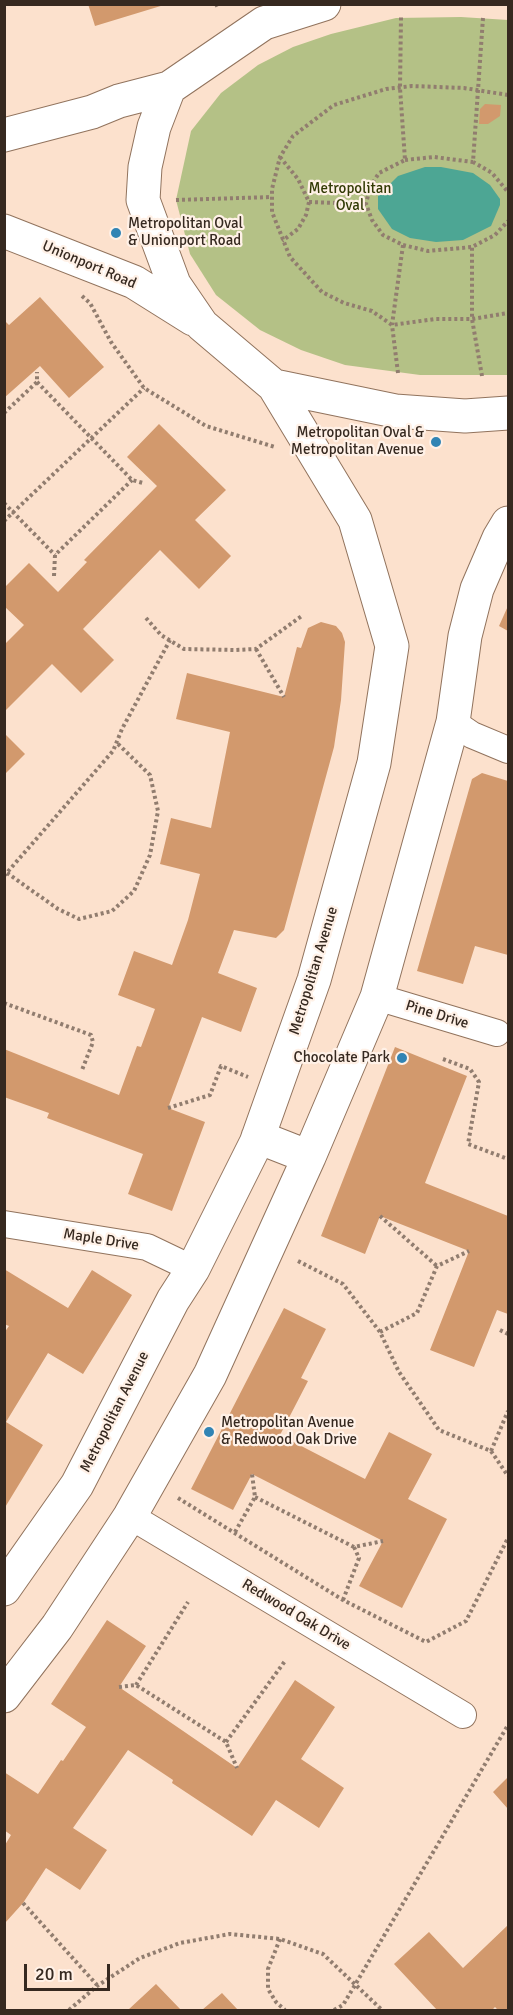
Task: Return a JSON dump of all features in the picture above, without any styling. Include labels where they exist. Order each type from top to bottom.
[{"type":"street","points":[[4,135],[92,112],[118,101],[169,88],[273,14],[324,4]]},
{"type":"street","points":[[169,88],[154,126],[145,167],[143,200],[174,284],[202,325],[274,386],[395,411],[465,416],[508,413]]},
{"type":"street","name":"Unionport Road","points":[[4,231],[134,282],[202,325]]},
{"type":"street","name":"Metropolitan Avenue","points":[[4,1589],[77,1485],[173,1300],[193,1269],[258,1137],[314,980],[369,782],[392,646],[355,520],[274,386]]},
{"type":"street","points":[[4,1696],[57,1627],[130,1516],[210,1375],[309,1158],[377,997],[453,722],[465,636],[477,589],[508,523]]},
{"type":"street","points":[[453,722],[472,735],[508,750]]},
{"type":"street","name":"Pine Drive","points":[[377,997],[497,1033]]},
{"type":"street","points":[[258,1137],[309,1158]]},
{"type":"street","name":"Maple Drive","points":[[4,1224],[147,1247],[193,1269]]},
{"type":"street","name":"Redwood Oak Drive","points":[[130,1516],[462,1715]]},
{"type":"path","points":[[401,17],[400,88],[405,159]]},
{"type":"path","points":[[473,162],[483,18]]},
{"type":"path","points":[[508,95],[479,90],[412,86],[334,105],[292,136],[280,157],[272,197],[272,212],[290,257],[322,292],[344,303],[372,311],[392,325],[435,319],[472,319],[508,313]]},
{"type":"path","points":[[280,157],[294,171],[309,202],[306,215],[297,229],[282,241]]},
{"type":"path","points":[[508,192],[492,172],[473,162],[434,157],[405,159],[379,173],[370,187],[366,204],[376,228],[383,235],[403,245],[428,251],[472,247],[495,235],[508,221]]},
{"type":"path","points":[[176,200],[272,197]]},
{"type":"path","points":[[309,202],[366,204]]},
{"type":"path","points":[[398,373],[392,325],[403,245]]},
{"type":"path","points":[[472,247],[472,319],[482,376]]},
{"type":"path","points":[[77,291],[90,303],[111,342],[144,388],[206,426],[280,448]]},
{"type":"path","points":[[37,372],[37,382],[132,480],[142,483]]},
{"type":"path","points":[[4,414],[37,382]]},
{"type":"path","points":[[4,521],[144,388]]},
{"type":"path","points":[[54,576],[55,555],[132,480]]},
{"type":"path","points":[[4,503],[55,555]]},
{"type":"path","points":[[146,618],[161,635],[184,649],[256,649],[303,615]]},
{"type":"path","points":[[116,742],[150,775],[158,811],[150,855],[134,891],[112,911],[80,919],[58,909],[6,874],[97,772],[116,742],[170,640]]},
{"type":"path","points":[[256,649],[284,697]]},
{"type":"path","points":[[4,1003],[91,1035],[93,1042],[82,1070]]},
{"type":"path","points":[[443,1059],[470,1069],[479,1082],[468,1144],[508,1159]]},
{"type":"path","points":[[168,1108],[210,1095],[222,1066],[275,1088]]},
{"type":"path","points":[[380,1216],[437,1266]]},
{"type":"path","points":[[380,1332],[417,1313],[437,1266],[469,1251]]},
{"type":"path","points":[[298,1261],[343,1284],[380,1332],[399,1372],[439,1430],[491,1451],[508,1476]]},
{"type":"path","points":[[500,1330],[508,1334]]},
{"type":"path","points":[[491,1451],[508,1411]]},
{"type":"path","points":[[235,1532],[255,1497],[252,1474]]},
{"type":"path","points":[[255,1497],[354,1547],[383,1541]]},
{"type":"path","points":[[178,1498],[343,1600],[426,1642],[466,1621],[508,1538]]},
{"type":"path","points":[[343,1600],[359,1558],[354,1547]]},
{"type":"path","points":[[136,1684],[189,1602]]},
{"type":"path","points":[[226,1742],[285,1661]]},
{"type":"path","points":[[119,1687],[136,1684],[226,1742],[237,1768]]},
{"type":"path","points":[[334,2010],[343,2005],[508,1725]]},
{"type":"path","points":[[23,1903],[97,1986]]},
{"type":"path","points":[[69,2010],[97,1986],[141,1958],[180,1943],[230,1934],[280,1939],[323,1954],[382,2010]]},
{"type":"path","points":[[280,1939],[268,1969],[268,1989],[276,2002],[285,2010]]},
{"type":"green space","name":"Metropolitan Oval","points":[[461,17],[508,20],[508,375],[420,375],[345,365],[301,350],[260,330],[216,295],[190,254],[176,200],[191,131],[221,93],[258,65],[293,47],[331,34],[396,18]]},
{"type":"water","points":[[425,167],[441,167],[473,173],[490,185],[500,199],[500,205],[491,226],[463,240],[436,242],[410,238],[392,229],[378,209],[378,196],[398,176]]},
{"type":"building","points":[[88,4],[164,4],[164,5],[95,26]]},
{"type":"building","points":[[485,104],[501,105],[500,116],[488,124],[479,124],[480,109]]},
{"type":"building","points":[[40,297],[104,367],[69,398],[40,366],[4,398],[4,320],[9,325]]},
{"type":"building","points":[[159,424],[226,490],[195,520],[231,556],[199,589],[160,550],[83,629],[114,660],[81,693],[52,664],[4,712],[4,645],[24,625],[4,606],[4,588],[29,563],[58,592],[87,562],[84,560],[157,486],[127,457]]},
{"type":"building","points":[[508,606],[508,631],[499,626]]},
{"type":"building","points":[[321,622],[336,626],[345,642],[341,700],[334,747],[284,930],[276,938],[234,930],[218,973],[257,988],[241,1032],[202,1017],[168,1108],[205,1122],[172,1211],[128,1194],[143,1154],[47,1118],[49,1113],[4,1097],[4,1049],[119,1095],[137,1046],[141,1047],[155,1009],[118,995],[134,951],[172,965],[188,920],[200,874],[160,864],[171,818],[211,828],[230,732],[176,719],[187,673],[284,697],[297,647],[301,648],[308,628]]},
{"type":"building","points":[[4,733],[25,754],[4,775]]},
{"type":"building","points":[[482,773],[508,781],[508,955],[475,946],[463,984],[417,971],[472,779]]},
{"type":"building","points":[[395,1047],[467,1076],[425,1183],[508,1216],[508,1314],[497,1310],[474,1367],[430,1350],[469,1251],[380,1216],[365,1254],[321,1236]]},
{"type":"building","points":[[4,1269],[68,1308],[92,1270],[132,1295],[83,1374],[48,1353],[6,1422],[43,1445],[4,1509],[4,1333],[9,1326],[4,1324]]},
{"type":"building","points":[[284,1308],[326,1329],[301,1378],[308,1381],[280,1435],[365,1479],[389,1432],[432,1454],[408,1499],[447,1519],[402,1608],[359,1586],[383,1541],[252,1474],[233,1510],[191,1489]]},
{"type":"building","points":[[107,1620],[146,1646],[119,1687],[237,1768],[295,1680],[335,1707],[301,1759],[344,1788],[319,1828],[276,1800],[252,1836],[172,1783],[173,1780],[128,1750],[73,1828],[107,1850],[80,1890],[46,1868],[23,1903],[5,1923],[5,1845],[11,1835],[4,1830],[4,1772],[38,1794],[61,1760],[63,1761],[86,1727],[51,1704]]},
{"type":"building","points":[[508,1777],[508,1809],[493,1792]]},
{"type":"building","points":[[508,1925],[508,2010],[498,2010],[495,2007],[492,2010],[437,2010],[394,1964],[429,1932],[463,1968]]},
{"type":"building","points":[[156,1984],[181,2010],[128,2010]]},
{"type":"building","points":[[222,1993],[238,2010],[202,2010]]},
{"type":"place","name":"Metropolitan Oval & Unionport Road","points":[[116,233]]},
{"type":"place","name":"Metropolitan Oval & Metropolitan Avenue","points":[[436,442]]},
{"type":"place","name":"Chocolate Park","points":[[402,1058]]},
{"type":"place","name":"Metropolitan Avenue & Redwood Oak Drive","points":[[209,1432]]}]
